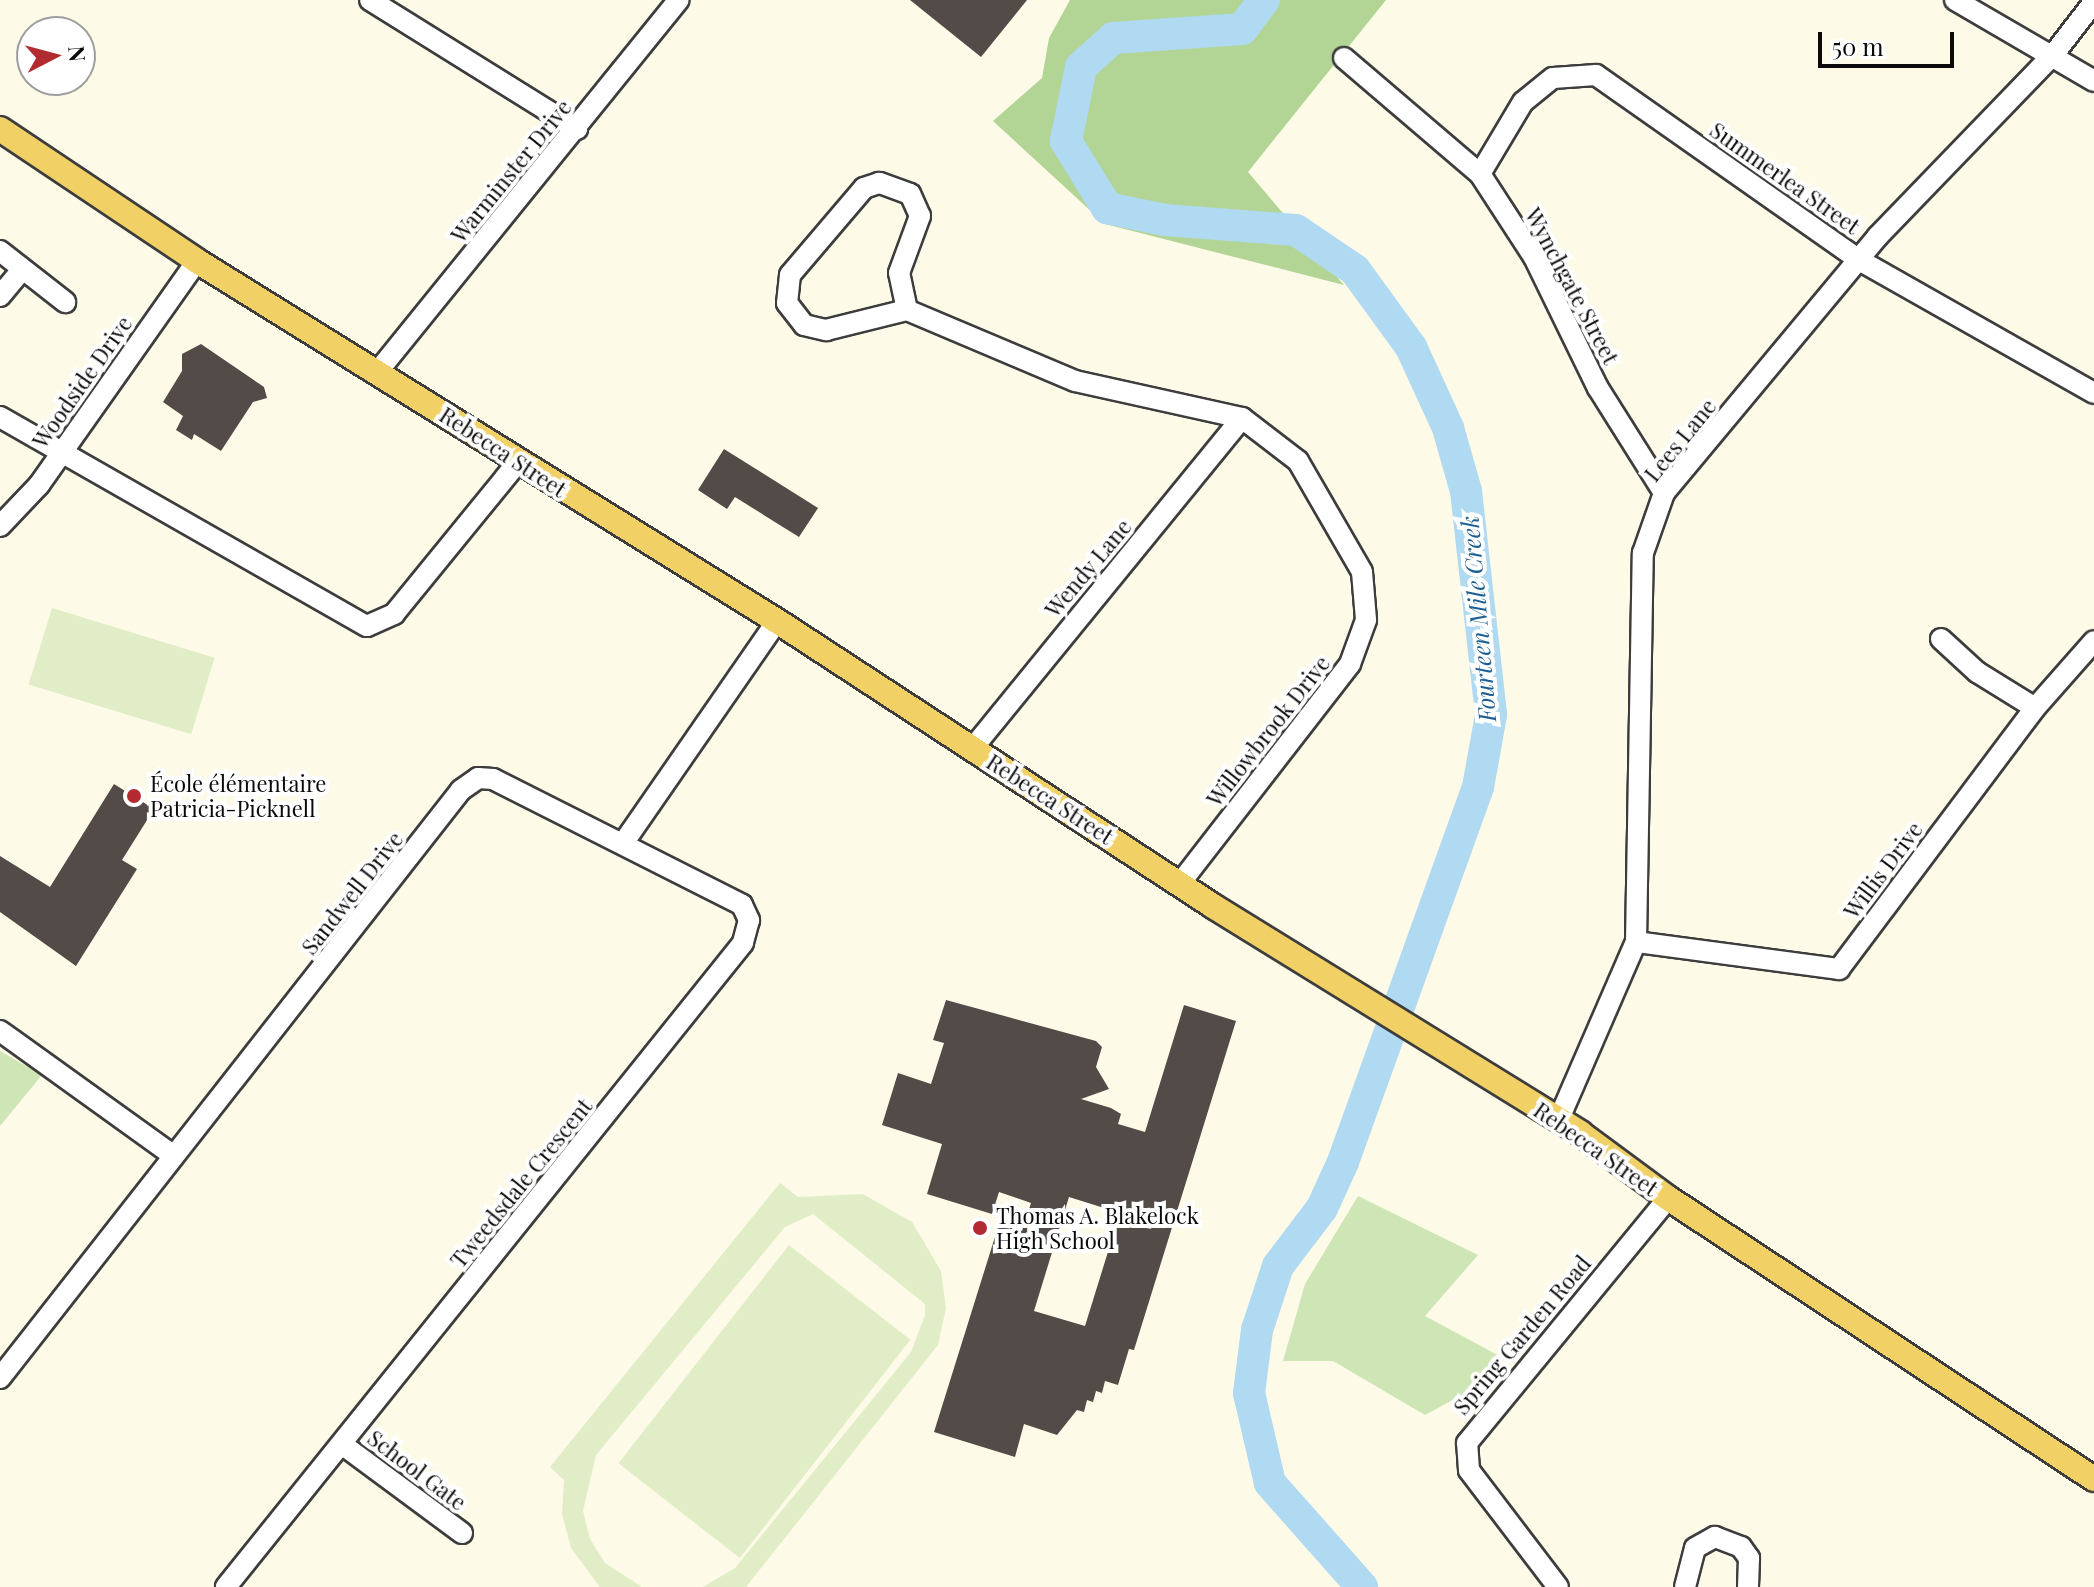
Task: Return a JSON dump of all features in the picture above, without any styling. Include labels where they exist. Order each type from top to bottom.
[{"type":"main road","name":"Rebecca Street","points":[[0,129],[197,261],[379,370],[517,463],[777,621],[1361,999],[1558,1121],[1668,1198],[2094,1479]]},
{"type":"street","points":[[370,0],[577,129]]},
{"type":"street","name":"Warminster Drive","points":[[379,370],[679,0]]},
{"type":"street","points":[[1955,0],[2094,81]]},
{"type":"street","name":"Lees Lane","points":[[1558,1121],[1636,942],[1643,553],[1664,493],[1859,260],[2053,55],[2094,2]]},
{"type":"street","name":"Wynchgate Street","points":[[1344,58],[1480,174],[1534,257],[1598,388],[1664,493]]},
{"type":"street","name":"Summerlea Street","points":[[1480,174],[1523,102],[1553,78],[1596,75],[1859,260],[2094,393]]},
{"type":"street","points":[[879,183],[910,194],[920,216],[899,273],[907,310],[815,330],[787,303],[790,275],[864,188],[879,183]]},
{"type":"street","points":[[0,251],[65,302]]},
{"type":"street","name":"Woodside Drive","points":[[0,526],[60,454],[197,261]]},
{"type":"street","points":[[0,296],[23,269]]},
{"type":"street","name":"Willowbrook Drive","points":[[907,310],[1075,381],[1242,418],[1298,461],[1362,572],[1366,620],[1350,664],[1180,883]]},
{"type":"street","points":[[0,417],[60,454],[367,626],[394,614],[517,463]]},
{"type":"street","name":"Wendy Lane","points":[[972,749],[1242,418]]},
{"type":"street","points":[[624,842],[777,621]]},
{"type":"street","points":[[1941,639],[1977,672],[2035,708]]},
{"type":"street","name":"Willis Drive","points":[[1636,942],[1839,969],[2035,708],[2094,641]]},
{"type":"street","name":"Sandwell Drive","points":[[0,1378],[461,790],[478,778],[493,779],[624,842]]},
{"type":"street","name":"Tweedsdale Crescent","points":[[226,1587],[743,943],[749,920],[742,905],[624,842]]},
{"type":"street","points":[[0,1031],[174,1156]]},
{"type":"street","name":"Spring Garden Road","points":[[1558,1587],[1469,1470],[1467,1443],[1668,1198]]},
{"type":"street","name":"School Gate","points":[[343,1445],[462,1533]]},
{"type":"street","points":[[1685,1587],[1695,1548],[1715,1537],[1741,1547],[1749,1558],[1748,1587]]},
{"type":"green space","points":[[1070,0],[1386,0],[1248,172],[1344,285],[1105,224],[993,121],[1042,78],[1049,38]]},
{"type":"green space","points":[[52,608],[215,658],[191,734],[29,685]]},
{"type":"green space","points":[[0,1051],[42,1075],[0,1126]]},
{"type":"green space","points":[[780,1183],[798,1197],[863,1194],[912,1222],[941,1271],[946,1308],[938,1345],[746,1587],[703,1587],[735,1568],[911,1352],[925,1315],[925,1304],[813,1214],[785,1227],[596,1455],[583,1511],[590,1539],[605,1563],[642,1587],[600,1587],[571,1548],[562,1514],[564,1480],[550,1467]]},
{"type":"green space","points":[[1358,1196],[1478,1255],[1425,1316],[1505,1359],[1473,1389],[1425,1415],[1333,1361],[1283,1361],[1305,1284]]},
{"type":"green space","points":[[789,1245],[910,1340],[740,1558],[618,1463]]},
{"type":"building","points":[[910,0],[1027,0],[981,57]]},
{"type":"building","points":[[201,344],[264,387],[267,398],[253,402],[221,451],[194,434],[192,440],[176,430],[183,416],[163,402],[182,371],[182,354]]},
{"type":"building","points":[[724,449],[818,508],[799,537],[735,497],[727,509],[698,490]]},
{"type":"building","points":[[114,784],[154,809],[122,860],[137,869],[76,966],[0,912],[0,856],[50,887]]},
{"type":"building","points":[[946,1000],[1096,1041],[1102,1047],[1096,1067],[1109,1089],[1081,1099],[1111,1108],[1121,1114],[1118,1124],[1145,1132],[1184,1005],[1236,1021],[1134,1350],[1129,1349],[1118,1385],[1105,1381],[1102,1393],[1096,1391],[1093,1402],[1087,1400],[1084,1412],[1077,1410],[1057,1435],[1024,1424],[1015,1457],[934,1432],[999,1224],[1022,1231],[1031,1203],[999,1192],[992,1214],[927,1194],[942,1144],[882,1125],[898,1073],[931,1084],[944,1043],[933,1040]],"holes":[[[1069,1197],[1120,1213],[1085,1326],[1034,1311]]]},
{"type":"waterway","name":"Fourteen Mile Creek","points":[[1264,0],[1242,29],[1113,38],[1081,67],[1066,141],[1107,208],[1165,220],[1296,230],[1355,270],[1411,347],[1448,428],[1466,491],[1491,715],[1478,787],[1343,1162],[1322,1208],[1278,1266],[1257,1330],[1249,1393],[1270,1483],[1362,1587]]},
{"type":"place","name":"École élémentaire Patricia-Picknell","points":[[134,796]]},
{"type":"place","name":"Thomas A. Blakelock High School","points":[[980,1228]]}]
